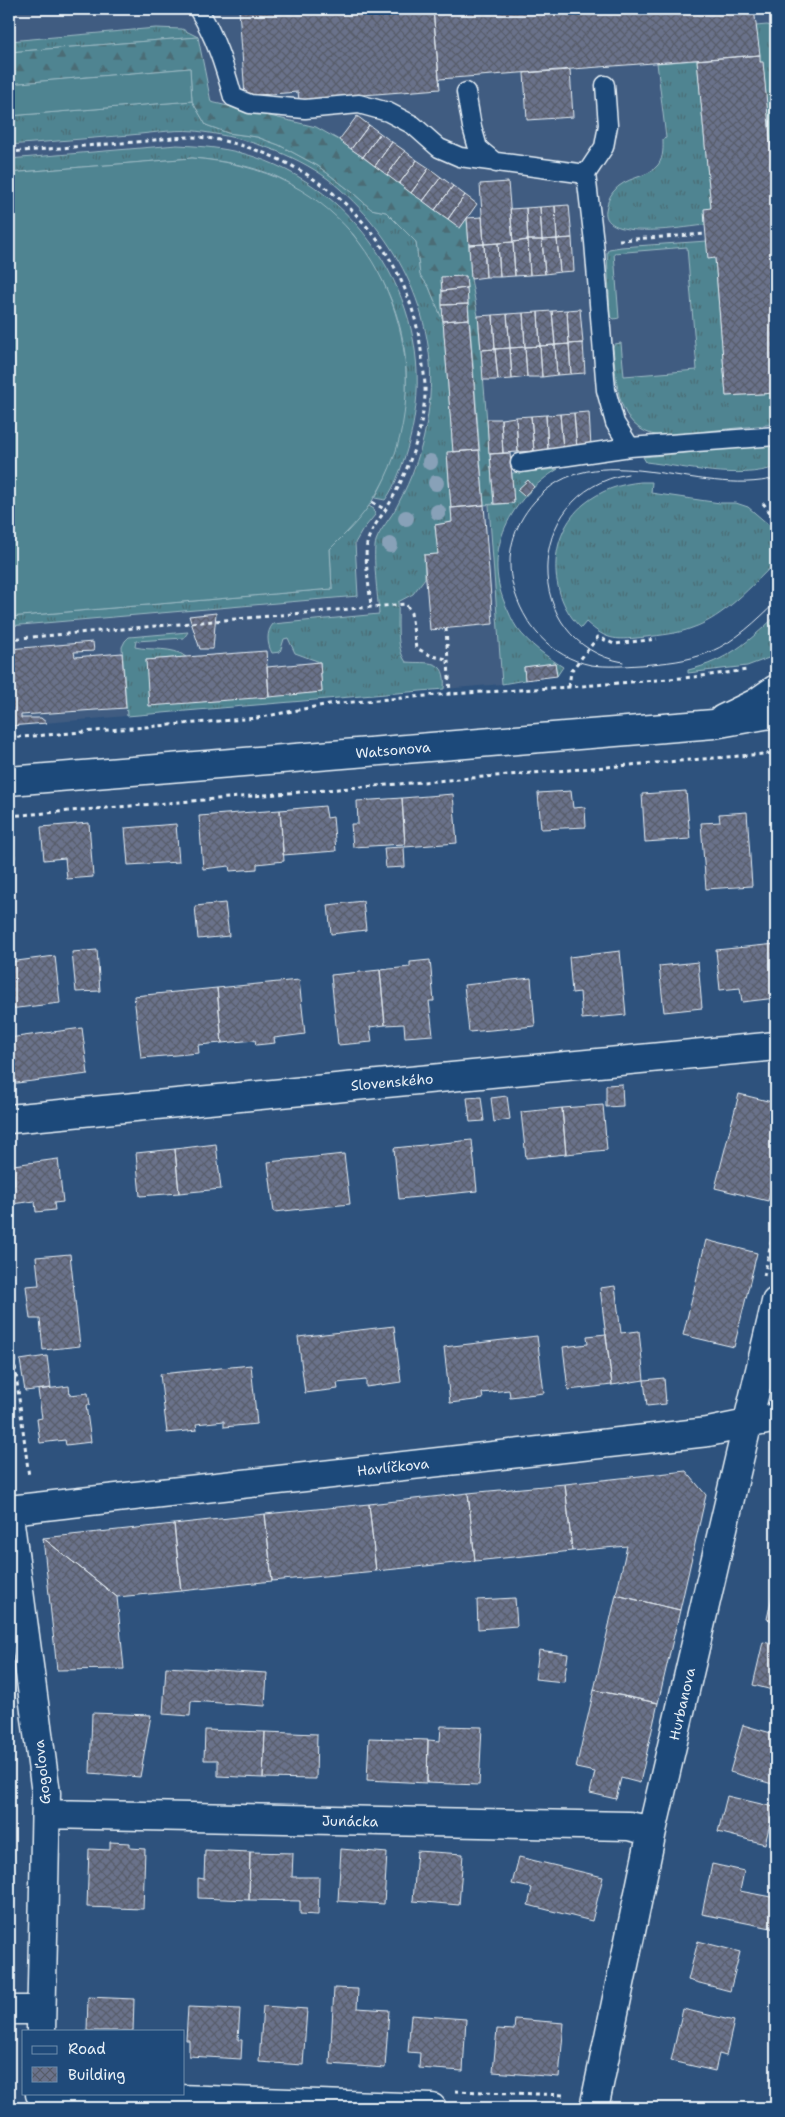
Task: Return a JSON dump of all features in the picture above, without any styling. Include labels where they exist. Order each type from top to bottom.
[{"type":"street","points":[[714,724],[756,703],[776,689]]},
{"type":"street","name":"Watsonova","points":[[9,782],[714,724],[776,713]]},
{"type":"street","name":"Slovenského","points":[[9,1119],[776,1046]]},
{"type":"street","name":"Hurbanova","points":[[594,2108],[652,1831],[776,1302]]},
{"type":"street","name":"Havlíčkova","points":[[9,1510],[708,1432],[776,1418]]},
{"type":"street","name":"Gogoľova","points":[[9,1516],[46,1793],[41,2020]]},
{"type":"street","name":"Junácka","points":[[47,1814],[629,1826],[652,1831]]},
{"type":"street","points":[[9,2010],[41,2020]]},
{"type":"street","points":[[40,2108],[40,2094],[432,2108]]},
{"type":"lane","points":[[198,9],[210,28],[219,51],[232,97],[250,104],[305,109],[359,104],[388,112],[413,125],[439,148],[460,157],[586,174]]},
{"type":"lane","points":[[605,85],[608,125],[604,147],[586,174],[594,242],[606,390],[615,423],[630,447]]},
{"type":"lane","points":[[466,92],[478,148],[496,163]]},
{"type":"lane","points":[[520,463],[630,447],[776,436]]},
{"type":"path","points":[[755,11],[775,9]]},
{"type":"path","points":[[9,152],[176,138],[212,139],[235,143],[308,175],[356,212],[378,239],[394,265],[408,296],[415,318],[424,374],[424,403],[418,435],[407,468],[386,510],[370,534],[366,545],[372,607]]},
{"type":"path","points":[[594,242],[706,234]]},
{"type":"path","points":[[372,502],[386,510]]},
{"type":"path","points":[[763,503],[776,520]]},
{"type":"path","points":[[9,639],[406,604],[411,614],[416,648],[432,656],[448,659]]},
{"type":"path","points":[[446,628],[450,694]]},
{"type":"path","points":[[569,687],[571,671],[598,637],[614,644],[657,640]]},
{"type":"path","points":[[9,738],[257,718],[329,704],[694,677],[748,670]]},
{"type":"path","points":[[13,726],[14,737]]},
{"type":"path","points":[[9,816],[776,753]]},
{"type":"shaded area","points":[[9,9],[776,9],[776,424],[595,441],[591,442],[591,447],[490,454],[486,462],[502,684],[9,726]]},
{"type":"green space","points":[[767,25],[776,27],[776,201],[763,63],[760,62],[756,26]]},
{"type":"green space","points":[[156,28],[182,29],[198,37],[9,52],[9,41]]},
{"type":"green space","points":[[198,37],[211,102],[316,127],[339,140],[460,228],[467,218],[471,279],[478,316],[494,504],[484,505],[466,276],[441,277],[443,321],[429,287],[420,275],[416,242],[386,212],[371,209],[318,166],[279,145],[257,137],[228,133],[206,125],[192,101],[190,68],[9,84],[9,52]]},
{"type":"green space","points":[[697,60],[711,208],[705,225],[664,230],[630,229],[617,226],[608,220],[606,210],[612,194],[624,183],[653,170],[660,162],[662,155],[663,139],[666,138],[657,63]]},
{"type":"green space","points":[[190,68],[192,101],[9,116],[9,84]]},
{"type":"green space","points":[[192,101],[206,125],[228,133],[257,137],[279,145],[318,166],[371,209],[386,212],[416,242],[420,275],[429,287],[443,321],[453,452],[447,453],[452,522],[435,525],[438,554],[424,555],[425,578],[413,594],[398,602],[398,633],[400,649],[406,662],[428,663],[439,667],[444,679],[444,689],[127,716],[122,647],[129,637],[188,632],[184,638],[136,641],[135,647],[175,651],[186,657],[146,660],[150,705],[322,692],[320,662],[295,653],[288,638],[284,639],[280,652],[272,653],[268,642],[269,631],[273,624],[379,614],[375,566],[376,541],[408,484],[424,438],[428,414],[431,380],[428,347],[421,314],[410,283],[395,254],[376,227],[353,201],[328,179],[314,170],[284,154],[236,138],[185,130],[9,145],[9,116]]},
{"type":"green space","points":[[177,145],[233,151],[276,165],[314,187],[348,216],[376,250],[397,288],[411,330],[417,374],[414,419],[410,438],[395,484],[385,500],[375,498],[389,469],[404,409],[406,378],[404,347],[397,317],[386,288],[357,240],[345,226],[294,186],[280,178],[256,169],[217,161],[192,158],[9,173],[9,159]]},
{"type":"green space","points":[[192,158],[242,166],[279,178],[328,210],[359,242],[383,281],[398,323],[406,368],[404,413],[394,457],[374,498],[354,525],[330,549],[332,589],[9,617],[9,173]]},
{"type":"green space","points":[[707,241],[715,258],[726,396],[776,393],[776,424],[659,436],[645,431],[634,424],[626,414],[618,388],[613,347],[615,344],[621,343],[624,376],[697,370],[687,247],[614,253],[619,318],[614,319],[610,316],[607,252],[609,249],[621,247]]},
{"type":"green space","points":[[776,444],[776,467],[761,471],[712,471],[646,462],[643,457]]},
{"type":"green space","points":[[558,469],[541,481],[515,510],[505,527],[499,545],[497,564],[499,584],[505,604],[515,625],[533,645],[563,667],[557,676],[555,663],[524,667],[525,680],[502,684],[489,505],[514,503],[512,473]]},
{"type":"green space","points":[[641,482],[652,482],[651,493],[720,503],[736,503],[748,507],[776,531],[776,562],[737,600],[704,623],[669,634],[627,639],[613,638],[594,629],[586,622],[581,628],[570,614],[562,599],[557,582],[558,548],[563,532],[572,517],[584,504],[611,488]]},
{"type":"green space","points":[[369,506],[374,509],[375,515],[355,543],[358,596],[9,626],[9,617],[332,589],[330,549]]},
{"type":"green space","points":[[776,616],[776,654],[774,656],[747,666],[688,673],[688,670],[726,656],[756,634]]},
{"type":"building","points":[[239,9],[433,9],[440,89],[299,100],[298,92],[245,96]]},
{"type":"building","points":[[433,9],[754,9],[760,55],[439,79]]},
{"type":"building","points":[[760,55],[760,62],[763,62],[776,201],[776,393],[726,396],[715,258],[708,259],[705,225],[704,209],[711,208],[697,60]]},
{"type":"building","points":[[570,70],[573,117],[527,120],[524,73]]},
{"type":"building","points":[[357,116],[369,125],[351,149],[339,140]]},
{"type":"building","points":[[369,125],[380,133],[363,157],[351,149]]},
{"type":"building","points":[[380,133],[392,142],[375,166],[363,157]]},
{"type":"building","points":[[392,142],[405,151],[387,175],[375,166]]},
{"type":"building","points":[[405,151],[417,160],[399,184],[387,175]]},
{"type":"building","points":[[417,160],[429,168],[411,193],[399,184]]},
{"type":"building","points":[[429,168],[441,177],[423,201],[411,193]]},
{"type":"building","points":[[441,177],[453,186],[435,210],[423,201]]},
{"type":"building","points":[[508,182],[513,242],[484,244],[480,184]]},
{"type":"building","points":[[453,186],[465,195],[448,219],[435,210]]},
{"type":"building","points":[[465,195],[477,204],[460,228],[448,219]]},
{"type":"building","points":[[569,205],[572,238],[557,239],[555,206]]},
{"type":"building","points":[[555,206],[557,239],[542,240],[540,207]]},
{"type":"building","points":[[540,207],[542,240],[528,240],[526,208]]},
{"type":"building","points":[[526,208],[528,240],[513,242],[510,209]]},
{"type":"building","points":[[482,217],[484,244],[469,245],[467,218]]},
{"type":"building","points":[[572,238],[574,271],[560,272],[557,239]]},
{"type":"building","points":[[557,239],[560,272],[545,274],[542,240]]},
{"type":"building","points":[[528,240],[530,275],[515,276],[513,242]]},
{"type":"building","points":[[528,240],[542,240],[545,274],[530,275]]},
{"type":"building","points":[[513,242],[515,276],[500,277],[498,243]]},
{"type":"building","points":[[498,243],[500,277],[486,277],[484,244]]},
{"type":"building","points":[[484,244],[486,277],[471,279],[469,245]]},
{"type":"building","points":[[466,276],[467,288],[442,291],[441,277]]},
{"type":"building","points":[[467,288],[468,304],[442,305],[442,291]]},
{"type":"building","points":[[468,304],[469,319],[443,321],[442,305]]},
{"type":"building","points":[[580,309],[583,343],[569,344],[567,310]]},
{"type":"building","points":[[567,310],[569,344],[555,345],[552,311]]},
{"type":"building","points":[[552,311],[555,345],[540,346],[538,312]]},
{"type":"building","points":[[538,312],[540,346],[525,347],[523,313]]},
{"type":"building","points":[[523,313],[525,347],[510,348],[507,314]]},
{"type":"building","points":[[507,314],[510,348],[495,349],[493,315]]},
{"type":"building","points":[[493,315],[495,349],[481,350],[478,316]]},
{"type":"building","points":[[469,319],[479,450],[453,452],[443,321]]},
{"type":"building","points":[[583,343],[585,373],[571,374],[569,344]]},
{"type":"building","points":[[569,344],[571,374],[557,375],[555,345]]},
{"type":"building","points":[[555,345],[557,375],[542,377],[540,346]]},
{"type":"building","points":[[540,346],[542,377],[527,377],[525,347]]},
{"type":"building","points":[[525,347],[527,377],[512,379],[510,348]]},
{"type":"building","points":[[510,348],[512,379],[498,380],[495,349]]},
{"type":"building","points":[[495,349],[498,380],[483,380],[481,350]]},
{"type":"building","points":[[589,412],[591,447],[577,448],[574,413]]},
{"type":"building","points":[[574,413],[577,448],[563,449],[560,414]]},
{"type":"building","points":[[560,414],[563,449],[548,450],[546,415]]},
{"type":"building","points":[[546,415],[548,450],[534,451],[531,416]]},
{"type":"building","points":[[531,416],[534,451],[518,452],[516,417]]},
{"type":"building","points":[[516,417],[518,452],[503,453],[501,419]]},
{"type":"building","points":[[487,419],[501,419],[503,453],[489,454]]},
{"type":"building","points":[[479,450],[484,505],[451,508],[447,452]]},
{"type":"building","points":[[510,453],[514,503],[494,504],[490,454]]},
{"type":"building","points":[[528,480],[534,487],[524,496],[517,490]]},
{"type":"building","points":[[484,505],[493,624],[430,630],[424,555],[438,554],[435,525],[452,522],[451,508]]},
{"type":"building","points":[[216,613],[213,649],[200,649],[189,616]]},
{"type":"building","points":[[93,642],[94,651],[74,652],[75,657],[122,653],[126,708],[21,715],[21,718],[41,718],[47,723],[9,726],[9,649]]},
{"type":"building","points":[[266,651],[269,697],[149,706],[146,660]]},
{"type":"building","points":[[320,662],[322,692],[269,697],[267,667]]},
{"type":"building","points":[[555,663],[557,676],[525,680],[524,667]]},
{"type":"building","points":[[571,791],[573,808],[585,807],[586,827],[541,829],[538,793]]},
{"type":"building","points":[[686,791],[690,839],[645,842],[642,794]]},
{"type":"building","points":[[453,794],[457,843],[405,847],[402,798]]},
{"type":"building","points":[[402,798],[405,844],[353,847],[351,824],[358,824],[357,801]]},
{"type":"building","points":[[325,806],[327,818],[333,817],[336,851],[283,855],[280,810]]},
{"type":"building","points":[[280,810],[284,861],[257,864],[257,869],[230,871],[229,866],[203,869],[199,816]]},
{"type":"building","points":[[747,812],[752,886],[706,889],[701,823],[720,822],[719,814]]},
{"type":"building","points":[[89,823],[93,877],[67,879],[65,858],[44,860],[41,827]]},
{"type":"building","points":[[176,824],[179,862],[128,865],[125,828]]},
{"type":"building","points":[[9,831],[12,831],[15,858],[9,859]]},
{"type":"building","points":[[404,847],[405,867],[386,868],[384,848]]},
{"type":"building","points":[[363,901],[366,930],[331,934],[328,905]]},
{"type":"building","points":[[225,903],[229,936],[198,939],[195,906]]},
{"type":"building","points":[[776,944],[776,998],[742,1002],[740,988],[720,990],[716,950]]},
{"type":"building","points":[[97,950],[100,991],[76,992],[72,952]]},
{"type":"building","points":[[620,951],[626,1015],[582,1019],[580,992],[572,993],[569,957]]},
{"type":"building","points":[[55,956],[60,1003],[9,1009],[9,962]]},
{"type":"building","points":[[430,960],[434,1001],[429,1001],[433,1035],[405,1037],[404,1024],[385,1025],[380,970],[410,967],[410,962]]},
{"type":"building","points":[[698,962],[702,1008],[664,1012],[659,966]]},
{"type":"building","points":[[380,970],[385,1025],[370,1027],[372,1042],[338,1045],[331,975]]},
{"type":"building","points":[[531,978],[535,1026],[469,1032],[464,985]]},
{"type":"building","points":[[299,980],[305,1034],[274,1038],[275,1043],[256,1045],[255,1040],[222,1043],[217,988]]},
{"type":"building","points":[[217,988],[222,1043],[198,1045],[199,1053],[141,1058],[134,996]]},
{"type":"building","points":[[82,1028],[88,1074],[9,1084],[9,1038]]},
{"type":"building","points":[[622,1084],[623,1106],[606,1107],[606,1085]]},
{"type":"building","points":[[739,1094],[776,1103],[776,1166],[768,1201],[715,1188]]},
{"type":"building","points":[[507,1096],[510,1119],[494,1122],[491,1098]]},
{"type":"building","points":[[481,1097],[484,1121],[470,1122],[467,1098]]},
{"type":"building","points":[[603,1105],[607,1150],[566,1154],[562,1108]]},
{"type":"building","points":[[562,1108],[566,1154],[526,1158],[521,1112]]},
{"type":"building","points":[[472,1140],[477,1191],[399,1199],[394,1148]]},
{"type":"building","points":[[216,1144],[221,1189],[179,1193],[175,1149]]},
{"type":"building","points":[[175,1149],[179,1193],[140,1196],[136,1153]]},
{"type":"building","points":[[344,1154],[350,1204],[274,1212],[268,1162]]},
{"type":"building","points":[[58,1159],[63,1202],[54,1203],[55,1210],[36,1212],[35,1201],[11,1204],[9,1185],[15,1185],[13,1165]]},
{"type":"building","points":[[706,1240],[757,1253],[734,1347],[683,1335]]},
{"type":"building","points":[[70,1254],[80,1346],[43,1350],[40,1319],[30,1319],[26,1286],[39,1285],[36,1257]]},
{"type":"building","points":[[615,1286],[621,1333],[639,1331],[644,1380],[612,1385],[600,1288]]},
{"type":"building","points":[[394,1326],[401,1382],[366,1387],[366,1380],[337,1383],[338,1389],[305,1393],[298,1337]]},
{"type":"building","points":[[606,1334],[612,1385],[568,1390],[563,1347],[588,1344],[587,1336]]},
{"type":"building","points":[[537,1336],[544,1393],[510,1397],[509,1390],[482,1393],[483,1399],[450,1403],[444,1347]]},
{"type":"building","points":[[47,1356],[51,1388],[25,1391],[20,1360]]},
{"type":"building","points":[[251,1365],[257,1424],[224,1427],[224,1421],[196,1424],[197,1430],[167,1433],[160,1374]]},
{"type":"building","points":[[664,1378],[666,1404],[647,1406],[644,1380]]},
{"type":"building","points":[[69,1386],[70,1395],[88,1393],[90,1405],[86,1405],[91,1442],[66,1445],[65,1440],[40,1443],[37,1419],[42,1418],[38,1390]]},
{"type":"building","points":[[686,1471],[706,1495],[680,1610],[616,1595],[627,1546],[572,1551],[565,1484]]},
{"type":"building","points":[[565,1484],[572,1551],[475,1561],[468,1493]]},
{"type":"building","points":[[468,1493],[475,1561],[376,1571],[369,1504]]},
{"type":"building","points":[[369,1504],[376,1571],[272,1581],[265,1514]]},
{"type":"building","points":[[265,1514],[272,1581],[181,1591],[174,1524]]},
{"type":"building","points":[[174,1524],[181,1591],[117,1597],[43,1538]]},
{"type":"building","points":[[43,1538],[117,1597],[124,1669],[57,1670]]},
{"type":"building","points":[[776,1579],[776,1622],[767,1619]]},
{"type":"building","points":[[616,1595],[680,1610],[658,1703],[594,1690]]},
{"type":"building","points":[[515,1598],[517,1626],[478,1629],[477,1600]]},
{"type":"building","points":[[763,1642],[776,1645],[776,1691],[753,1685]]},
{"type":"building","points":[[539,1650],[568,1654],[564,1682],[535,1679]]},
{"type":"building","points":[[166,1667],[267,1673],[265,1706],[191,1701],[190,1716],[163,1714]]},
{"type":"building","points":[[594,1690],[658,1703],[640,1783],[621,1778],[616,1799],[590,1793],[595,1772],[576,1768]]},
{"type":"building","points":[[92,1713],[151,1715],[140,1777],[90,1773]]},
{"type":"building","points":[[10,1722],[12,1743],[9,1743]]},
{"type":"building","points":[[743,1725],[771,1733],[774,1725],[776,1726],[776,1785],[730,1772]]},
{"type":"building","points":[[441,1726],[482,1727],[479,1785],[427,1783],[428,1740],[440,1741]]},
{"type":"building","points":[[205,1730],[265,1732],[263,1778],[218,1776],[218,1760],[204,1760]]},
{"type":"building","points":[[265,1732],[317,1734],[316,1779],[263,1778]]},
{"type":"building","points":[[369,1738],[428,1740],[427,1783],[367,1780]]},
{"type":"building","points":[[727,1796],[774,1807],[765,1844],[718,1832]]},
{"type":"building","points":[[10,1836],[10,1867],[9,1867]]},
{"type":"building","points":[[110,1842],[130,1843],[130,1848],[145,1849],[143,1909],[87,1907],[89,1849],[110,1850]]},
{"type":"building","points":[[341,1849],[387,1853],[384,1904],[338,1901]]},
{"type":"building","points":[[205,1850],[250,1852],[249,1900],[198,1898],[198,1878],[204,1879]]},
{"type":"building","points":[[417,1851],[463,1854],[459,1905],[413,1901]]},
{"type":"building","points":[[250,1852],[293,1853],[292,1877],[319,1877],[318,1915],[300,1914],[300,1901],[249,1900]]},
{"type":"building","points":[[519,1857],[603,1877],[592,1921],[528,1905],[532,1888],[512,1884]]},
{"type":"building","points":[[712,1864],[744,1871],[740,1891],[776,1898],[776,1929],[702,1914]]},
{"type":"building","points":[[698,1941],[740,1952],[730,1991],[688,1980]]},
{"type":"building","points":[[334,1988],[358,1989],[357,2008],[389,2010],[385,2068],[330,2064]]},
{"type":"building","points":[[88,1997],[134,1999],[133,2030],[87,2030]]},
{"type":"building","points":[[263,2006],[307,2009],[303,2065],[259,2062]]},
{"type":"building","points":[[188,2007],[240,2009],[238,2040],[242,2040],[241,2059],[189,2056],[189,2040],[186,2040]]},
{"type":"building","points":[[683,2009],[734,2021],[726,2056],[719,2054],[715,2071],[671,2061]]},
{"type":"building","points":[[411,2015],[466,2019],[463,2071],[419,2068],[420,2053],[408,2052]]},
{"type":"building","points":[[515,2019],[564,2023],[559,2077],[493,2072],[497,2029],[514,2030]]},
{"type":"tram line","points":[[776,478],[746,482],[714,481],[649,471],[617,469],[587,471],[559,481],[534,502],[516,531],[510,564],[513,586],[524,614],[532,626],[551,647],[563,655],[591,665],[649,664],[676,661],[702,655],[737,636],[776,602]]},
{"type":"tram line","points":[[623,662],[590,649],[566,628],[551,599],[547,568],[552,537],[567,508],[593,487],[628,474]]}]
